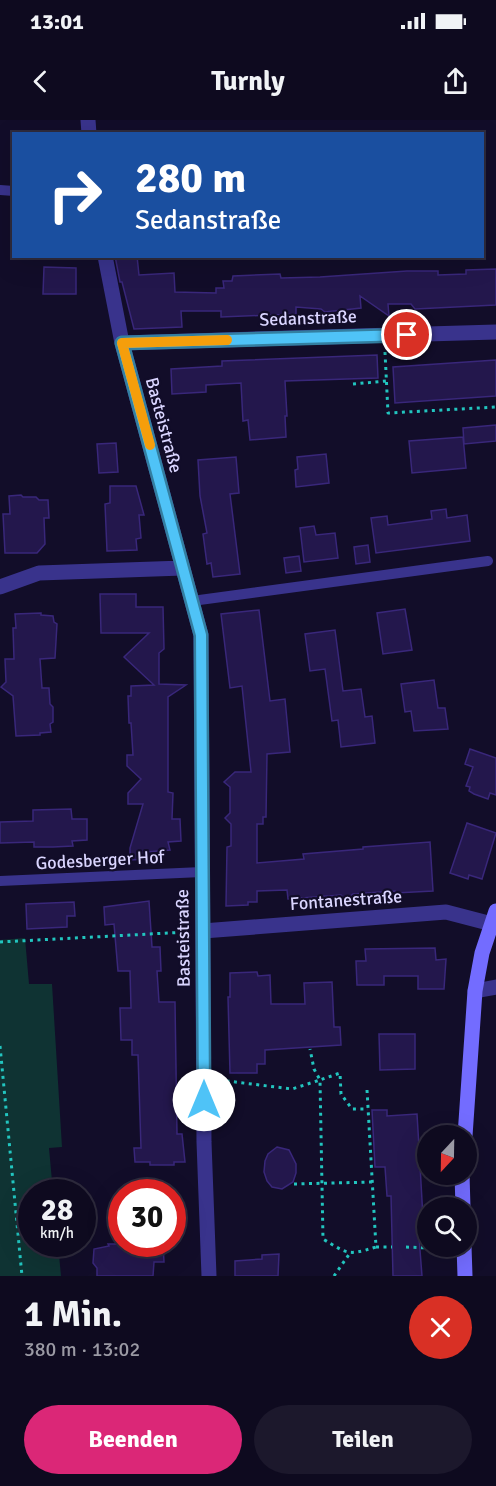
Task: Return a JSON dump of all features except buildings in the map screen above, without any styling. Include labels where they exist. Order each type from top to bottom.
[{"type":"main road","points":[[466,1125],[475,991],[482,953],[494,917]]},
{"type":"main road","points":[[464,1257],[465,1276]]},
{"type":"street","name":"Basteistraße","points":[[105,258],[122,343],[201,635],[204,1142],[209,1276]]},
{"type":"street","name":"Sedanstraße","points":[[122,343],[496,332]]},
{"type":"street","points":[[0,587],[39,573],[183,568]]},
{"type":"street","name":"Fontanestraße","points":[[203,931],[446,912],[494,917]]},
{"type":"street","points":[[475,991],[496,987]]},
{"type":"lane","points":[[192,601],[488,561]]},
{"type":"lane","name":"Godesberger Hof","points":[[0,881],[202,872]]},
{"type":"path","points":[[384,335],[388,413],[496,407]]},
{"type":"path","points":[[353,384],[386,381]]},
{"type":"path","points":[[0,942],[203,931]]},
{"type":"path","points":[[0,1046],[22,1276]]},
{"type":"path","points":[[310,1049],[314,1069],[320,1080],[323,1239],[346,1253],[376,1247],[392,1247]]},
{"type":"path","points":[[204,1079],[292,1089],[340,1073],[341,1094],[352,1109],[368,1109]]},
{"type":"path","points":[[367,1090],[376,1247]]},
{"type":"path","points":[[294,1184],[372,1182]]},
{"type":"path","points":[[406,1247],[417,1247]]},
{"type":"path","points":[[334,1276],[350,1253]]},
{"type":"green space","points":[[25,938],[29,984],[52,984],[62,1147],[49,1148],[52,1179],[18,1179],[18,1257],[59,1257],[61,1276],[0,1276],[0,940]]},
{"type":"slow traffic","points":[[150,445],[122,343],[227,340]]},
{"type":"route","points":[[204,1100],[201,635],[122,343],[407,335]]}]
